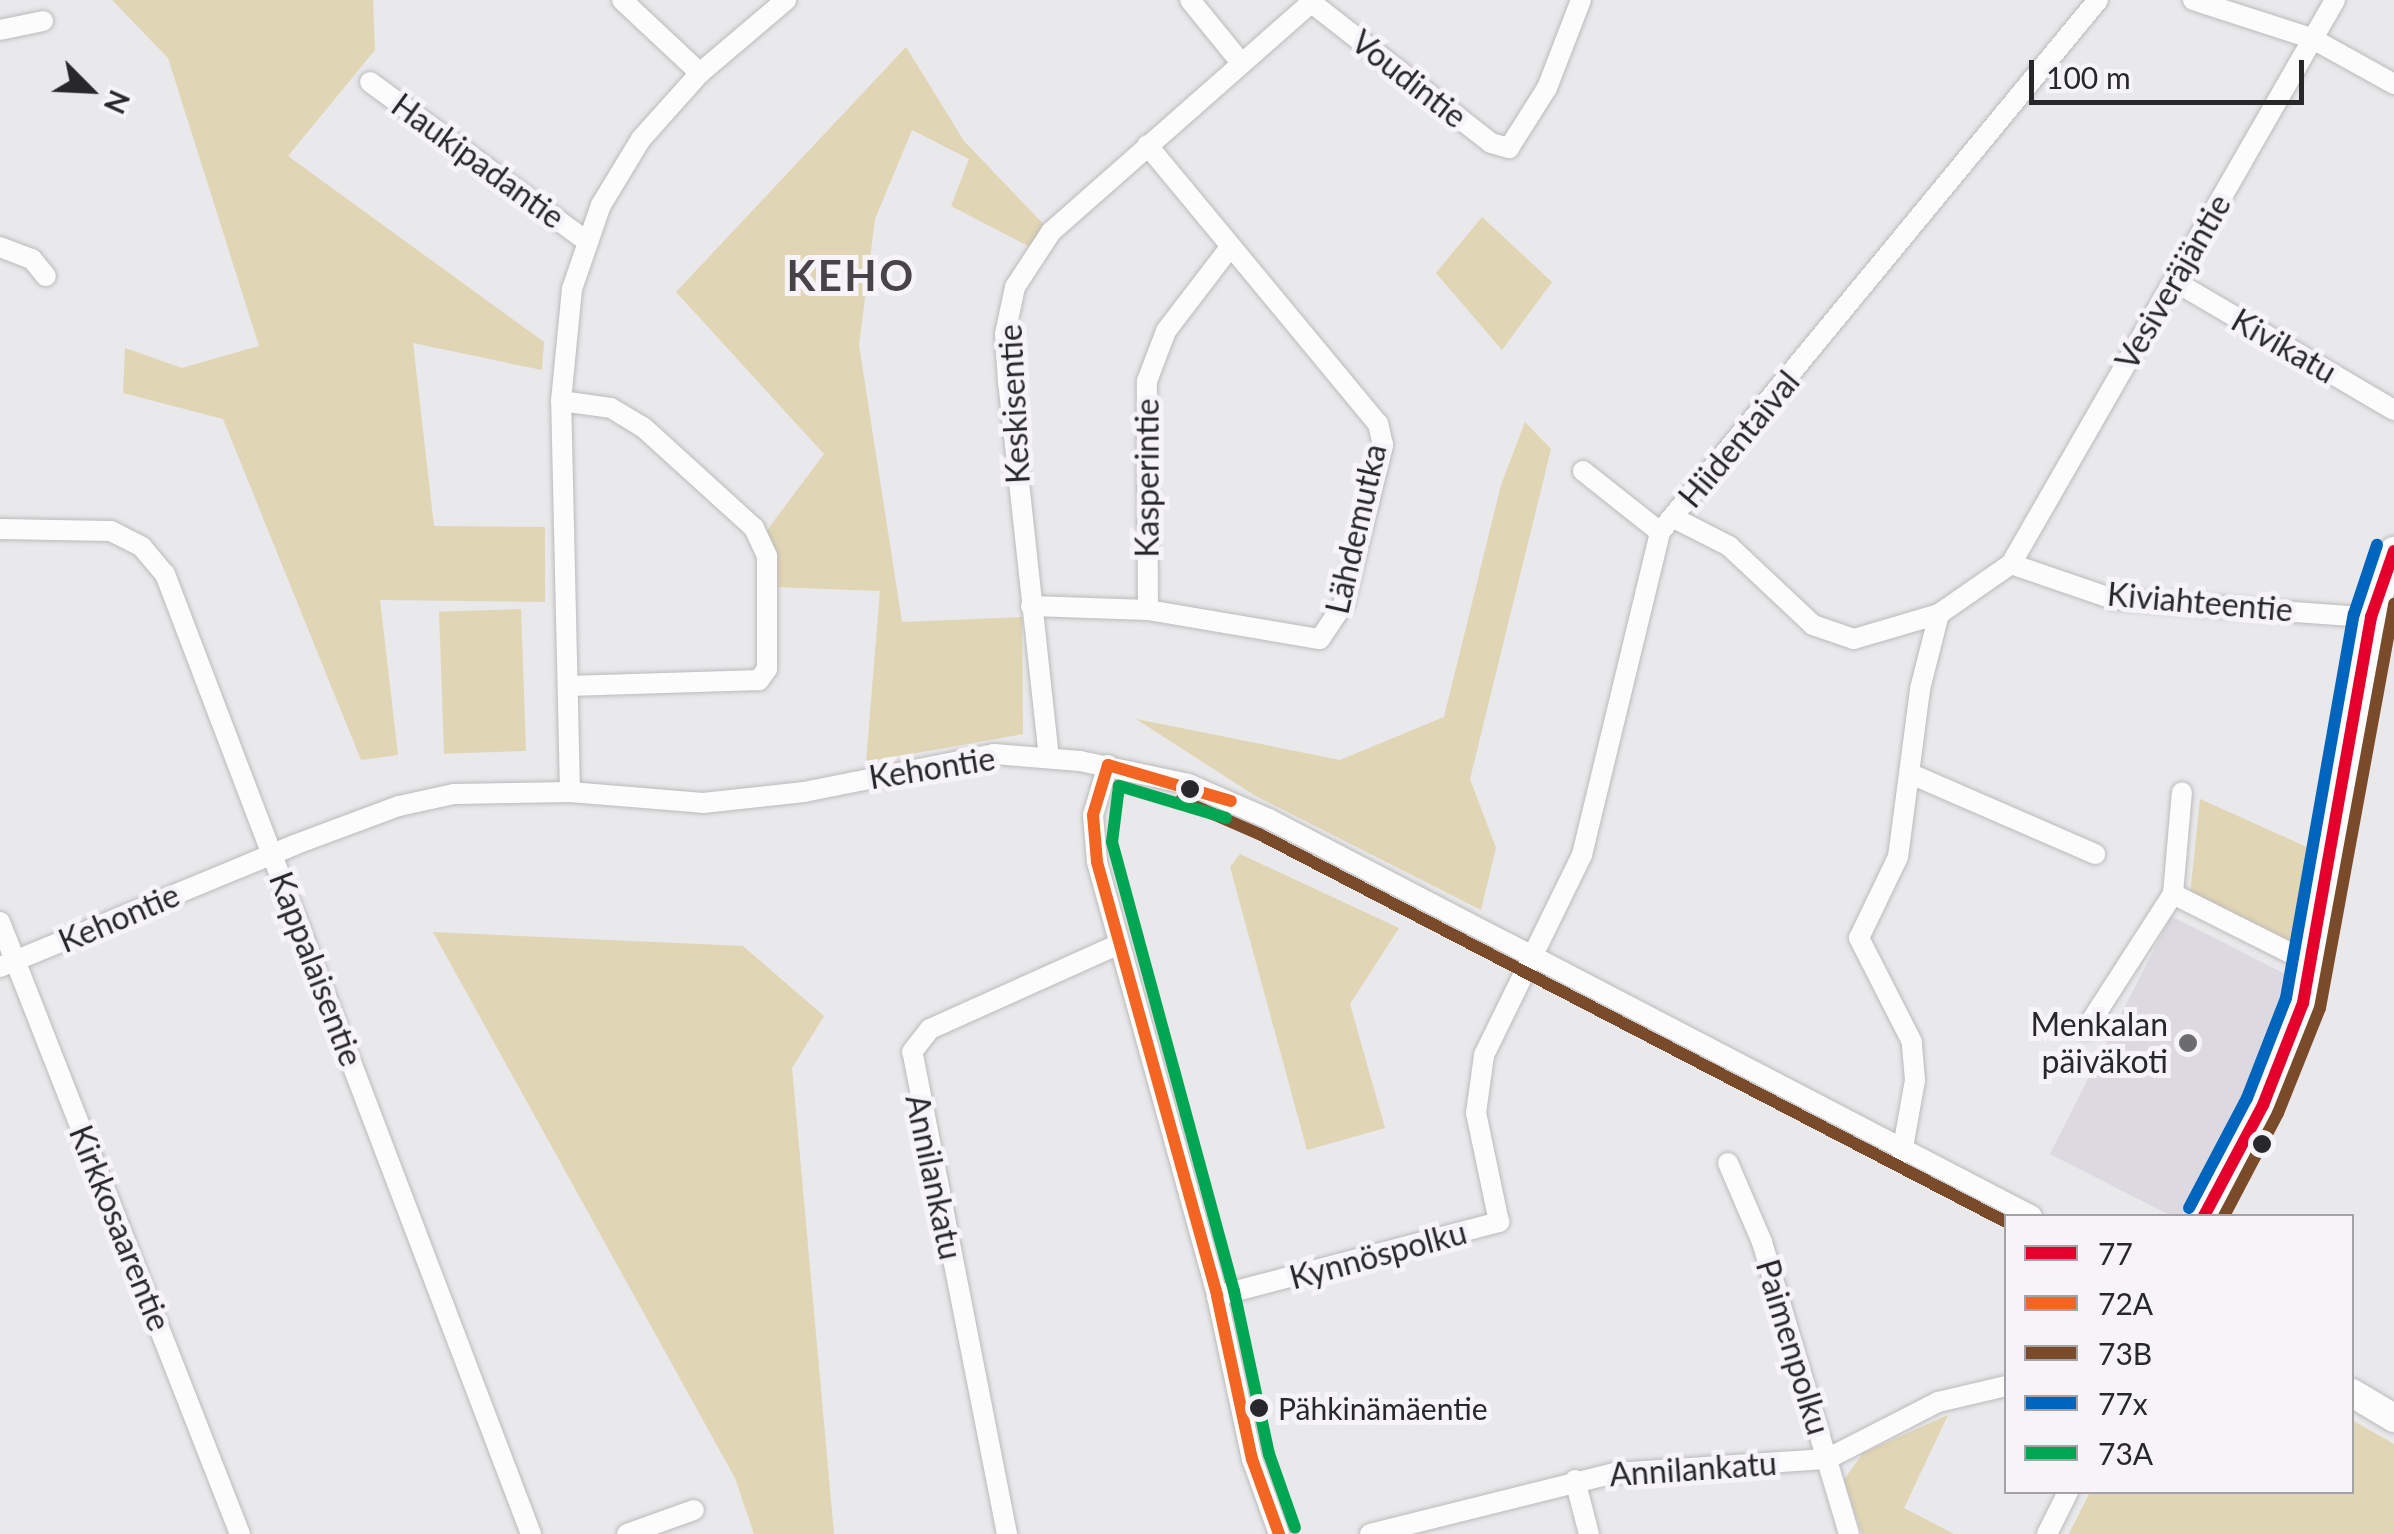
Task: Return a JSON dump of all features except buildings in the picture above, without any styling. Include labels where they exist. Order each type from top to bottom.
[{"type":"main road","points":[[2205,1214],[2263,1106],[2314,965],[2394,551]]},
{"type":"main road","points":[[2354,1394],[2394,1418]]},
{"type":"street","points":[[622,0],[700,74]]},
{"type":"street","points":[[570,792],[561,401],[572,289],[585,240],[641,139],[700,74],[786,0]]},
{"type":"street","points":[[1190,0],[1242,64]]},
{"type":"street","name":"Voudintie","points":[[1313,2],[1491,143],[1510,148],[1548,88],[1581,0]]},
{"type":"street","name":"Hiidentaival","points":[[1536,958],[1582,855],[1667,525],[2098,0]]},
{"type":"street","points":[[2192,0],[2312,38],[2394,84]]},
{"type":"street","name":"Vesiveräjäntie","points":[[2011,564],[2335,0]]},
{"type":"street","name":"Keskisentie","points":[[1049,758],[1008,382],[1008,310],[1034,249],[1146,145],[1313,2]]},
{"type":"street","points":[[0,30],[43,21]]},
{"type":"street","name":"Haukipadantie","points":[[370,82],[585,240]]},
{"type":"street","name":"Lähdemutka","points":[[1031,606],[1148,610],[1320,639],[1344,603],[1382,444],[1378,424],[1228,250],[1146,145]]},
{"type":"street","points":[[0,247],[32,259],[46,276]]},
{"type":"street","name":"Kasperintie","points":[[1148,610],[1147,381],[1166,331],[1228,250]]},
{"type":"street","name":"Kivikatu","points":[[2174,282],[2394,410]]},
{"type":"street","points":[[561,401],[611,408],[643,427],[754,528],[767,556],[767,668],[759,680],[570,686]]},
{"type":"street","points":[[1583,471],[1667,525],[1729,546],[1813,625],[1834,636],[1854,639],[1939,614],[2011,564]]},
{"type":"street","name":"Kappalaisentie","points":[[0,529],[111,531],[142,547],[165,574],[531,1534]]},
{"type":"street","name":"Kiviahteentie","points":[[2011,564],[2112,599],[2382,618]]},
{"type":"street","points":[[1902,1153],[1915,1080],[1912,1042],[1859,938],[1898,857],[1920,690],[1939,614]]},
{"type":"street","name":"Kehontie","points":[[7,964],[399,806],[454,794],[570,792],[703,803],[804,792],[951,760],[1049,758],[1108,765],[1231,801],[1902,1153],[2028,1214]]},
{"type":"street","points":[[1108,765],[1095,802],[1094,844],[1217,1296],[1233,1385],[1279,1534]]},
{"type":"street","points":[[1911,774],[2095,854]]},
{"type":"street","points":[[2086,1029],[2173,894],[2182,792]]},
{"type":"street","points":[[2173,894],[2314,965]]},
{"type":"street","name":"Kirkkosaarentie","points":[[0,922],[7,964],[240,1534]]},
{"type":"street","name":"Annilankatu","points":[[1007,1534],[912,1052],[930,1028],[1119,944]]},
{"type":"street","name":"Kynnöspolku","points":[[1217,1296],[1500,1222],[1478,1128],[1480,1076],[1508,998],[1536,958]]},
{"type":"street","name":"Paimenpolku","points":[[1728,1163],[1762,1242],[1849,1534]]},
{"type":"street","name":"Annilankatu","points":[[1370,1534],[1575,1480],[1826,1460],[1938,1402],[2004,1386]]},
{"type":"street","points":[[1575,1480],[1589,1534]]},
{"type":"street","points":[[2047,1534],[2067,1494]]},
{"type":"street","points":[[627,1534],[694,1510]]},
{"type":"shaded area","points":[[112,0],[373,0],[375,50],[288,156],[544,342],[542,370],[413,343],[434,526],[545,527],[545,602],[380,600],[398,755],[361,760],[223,419],[123,393],[125,348],[182,368],[259,346],[168,58]]},
{"type":"shaded area","points":[[906,47],[964,141],[1051,232],[1034,249],[951,206],[969,159],[912,130],[875,219],[859,345],[902,622],[1022,617],[1023,734],[866,762],[880,591],[773,587],[765,533],[824,454],[676,292]]},
{"type":"shaded area","points":[[1482,217],[1552,282],[1502,350],[1436,273]]},
{"type":"shaded area","points":[[1525,422],[1551,449],[1470,779],[1496,848],[1481,910],[1254,795],[1136,719],[1340,760],[1444,717],[1501,485]]},
{"type":"shaded area","points":[[521,609],[526,751],[444,754],[439,612]]},
{"type":"shaded area","points":[[2200,799],[2318,852],[2302,949],[2190,895]]},
{"type":"shaded area","points":[[1240,854],[1399,928],[1350,1004],[1385,1128],[1307,1150],[1230,867]]},
{"type":"shaded area","name":"Menkalan päiväkoti","points":[[2171,916],[2301,982],[2183,1214],[2168,1214],[2050,1154]]},
{"type":"shaded area","points":[[433,932],[743,946],[824,1016],[792,1068],[834,1534],[754,1534],[735,1478]]},
{"type":"shaded area","points":[[1948,1415],[1904,1508],[1954,1534],[1862,1534],[1844,1480],[1863,1453]]},
{"type":"shaded area","points":[[2354,1421],[2394,1444],[2394,1534],[2069,1534],[2089,1494],[2354,1494]]},
{"type":"transit line","name":"77x","points":[[2189,1208],[2247,1098],[2286,998],[2354,614],[2377,545]]},
{"type":"transit line","name":"77","points":[[2205,1214],[2263,1105],[2303,1003],[2371,617],[2394,551]]},
{"type":"transit line","name":"73B","points":[[2225,1214],[2278,1113],[2320,1008],[2394,604]]},
{"type":"transit line","name":"72A","points":[[1108,765],[1093,815],[1097,862],[1217,1296],[1252,1459],[1279,1534]]},
{"type":"transit line","name":"72A","points":[[1108,765],[1231,801]]},
{"type":"transit line","name":"73A","points":[[1226,818],[1119,786],[1112,842],[1234,1291],[1269,1454],[1295,1528]]},
{"type":"transit line","name":"73B","points":[[1181,800],[1261,835],[2004,1221]]},
{"type":"place","name":"Menkalan päiväkoti","points":[[2188,1043]]},
{"type":"place","name":"Pähkinämäentie","points":[[1259,1408]]},
{"type":"district","name":"KEHO","points":[[851,275]]}]
